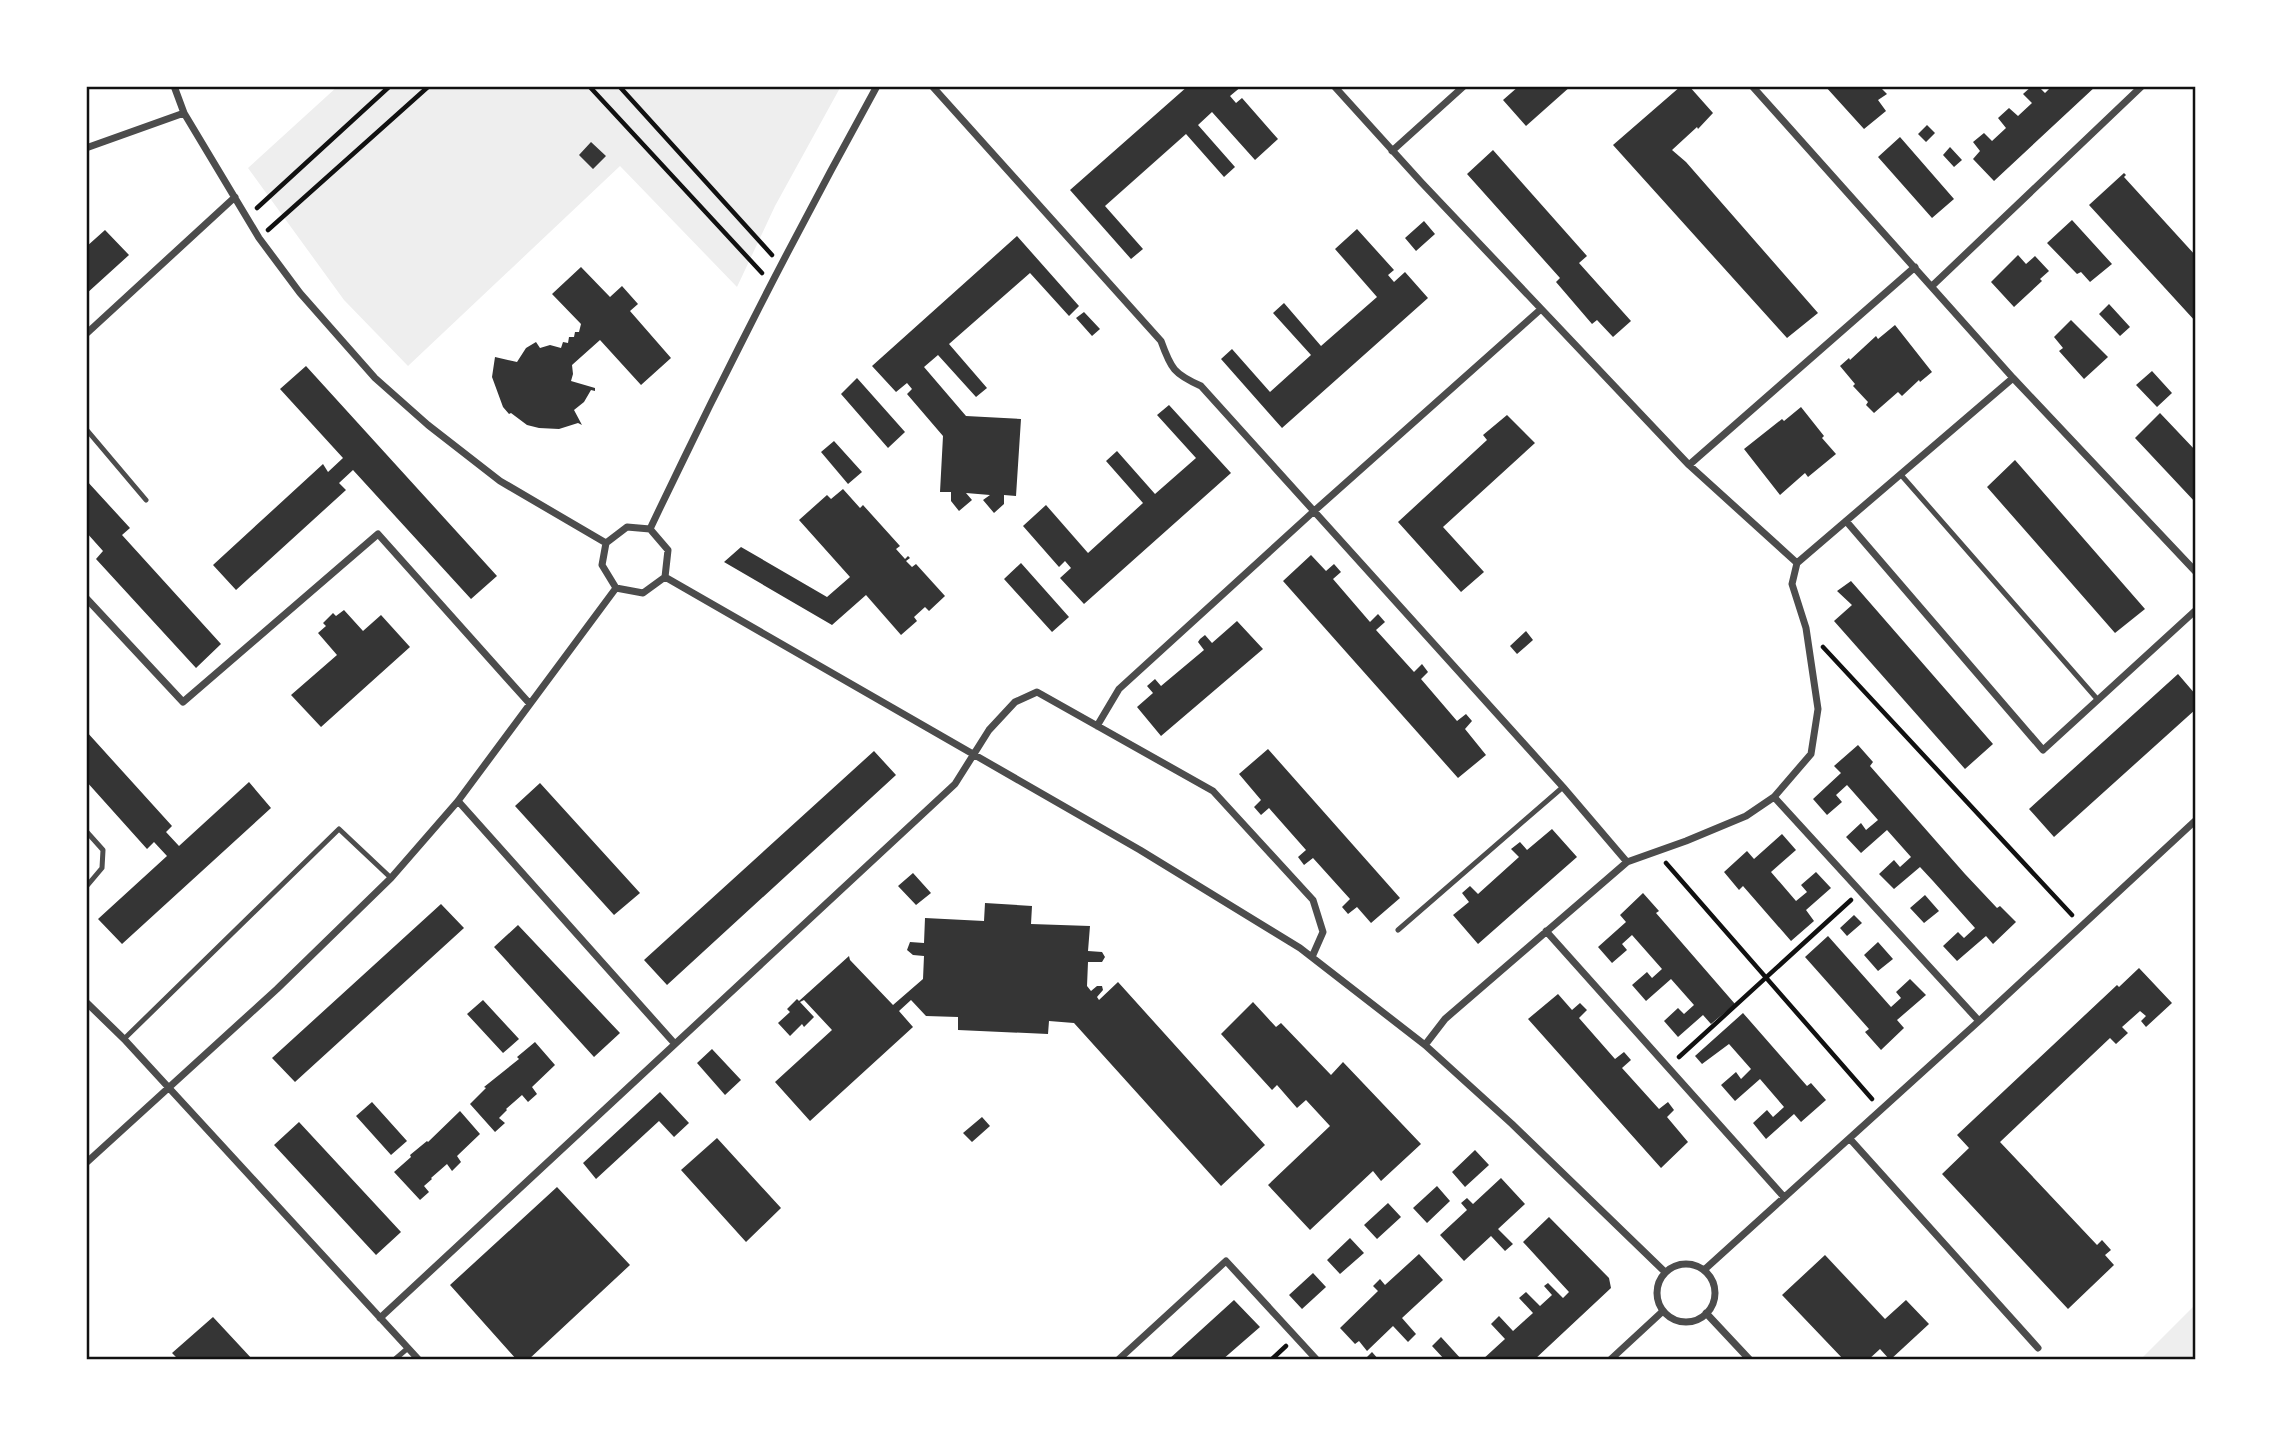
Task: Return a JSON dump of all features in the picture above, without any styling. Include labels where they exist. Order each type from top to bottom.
[{"type":"street","points":[[174,86],[184,113],[259,238],[300,293],[375,378],[428,425],[500,481],[606,543]]},
{"type":"street","points":[[650,529],[828,174],[877,86]]},
{"type":"street","points":[[932,86],[1161,341],[1168,360],[1180,377],[1201,386],[1563,787],[1627,862]]},
{"type":"street","points":[[1334,86],[1689,465],[1797,563]]},
{"type":"street","points":[[1392,150],[1464,86]]},
{"type":"street","points":[[1752,86],[2013,379],[2196,572]]},
{"type":"street","points":[[1932,286],[2142,86]]},
{"type":"street","points":[[86,148],[184,113]]},
{"type":"street","points":[[86,334],[235,197]]},
{"type":"street","points":[[1689,465],[1915,267]]},
{"type":"street","points":[[1097,726],[1119,689],[1541,309]]},
{"type":"street","points":[[1425,1045],[1445,1019],[1627,862],[1686,842],[1746,816],[1774,797],[1811,754],[1818,709],[1806,628],[1792,584],[1797,563],[2013,379]]},
{"type":"street","points":[[1846,521],[2043,750],[2196,610]]},
{"type":"street","points":[[627,527],[650,529],[668,550],[665,577],[643,593],[616,588],[602,565],[606,543],[627,527]]},
{"type":"street","points":[[86,598],[183,702],[377,534],[530,704]]},
{"type":"street","points":[[665,577],[1140,850],[1312,957],[1425,1045],[1513,1124],[1665,1272]]},
{"type":"street","points":[[86,1163],[277,989],[391,878],[458,801],[616,588]]},
{"type":"street","points":[[380,1318],[954,784],[989,730],[1015,702],[1037,692],[1213,791],[1313,900],[1323,932],[1312,957]]},
{"type":"street","points":[[1774,797],[1979,1021]]},
{"type":"street","points":[[458,801],[675,1044]]},
{"type":"street","points":[[1704,1270],[2196,820]]},
{"type":"street","points":[[1546,931],[1784,1197]]},
{"type":"street","points":[[86,1002],[124,1039],[419,1360]]},
{"type":"street","points":[[1850,1139],[2038,1348]]},
{"type":"street","points":[[1118,1360],[1226,1261],[1317,1360]]},
{"type":"street","points":[[1682,1264],[1692,1264],[1704,1270],[1711,1278],[1714,1289],[1714,1299],[1706,1313],[1688,1322],[1676,1320],[1663,1311],[1657,1297],[1658,1285],[1665,1272],[1682,1264]]},
{"type":"street","points":[[1610,1360],[1663,1311]]},
{"type":"street","points":[[1706,1313],[1750,1360]]},
{"type":"lane","points":[[86,429],[146,500]]},
{"type":"lane","points":[[1902,476],[2098,701]]},
{"type":"lane","points":[[1398,930],[1563,787]]},
{"type":"lane","points":[[124,1039],[340,829],[391,878]]},
{"type":"lane","points":[[86,831],[103,850],[102,868],[86,887]]},
{"type":"lane","points":[[394,1360],[408,1348]]},
{"type":"path","points":[[247,218],[390,86]]},
{"type":"path","points":[[259,238],[429,86]]},
{"type":"path","points":[[589,86],[772,284]]},
{"type":"path","points":[[619,86],[782,266]]},
{"type":"path","points":[[1806,628],[2082,926]]},
{"type":"path","points":[[1656,851],[1882,1110]]},
{"type":"path","points":[[1668,1068],[1861,890]]},
{"type":"shaded area","points":[[338,86],[841,86],[775,206],[737,287],[620,166],[408,366],[344,300],[248,168]]},
{"type":"shaded area","points":[[2196,1304],[2196,1360],[2140,1360]]},
{"type":"building","points":[[1188,86],[1242,86],[1230,96],[1236,103],[1242,98],[1278,139],[1255,160],[1212,112],[1198,125],[1235,167],[1224,177],[1186,134],[1105,206],[1143,249],[1131,259],[1070,190]]},
{"type":"building","points":[[1519,86],[1571,86],[1526,126],[1503,100]]},
{"type":"building","points":[[1681,86],[1689,86],[1713,113],[1672,150],[1686,162],[1818,313],[1787,338],[1613,145]]},
{"type":"building","points":[[1825,86],[1865,86],[1868,89],[1871,86],[1879,86],[1887,94],[1878,100],[1886,111],[1864,129]]},
{"type":"building","points":[[2032,86],[2038,86],[2045,93],[2052,86],[2096,86],[1994,181],[1973,159],[1980,151],[1973,142],[1984,133],[1992,141],[2006,128],[1998,118],[2009,108],[2018,116],[2032,103],[2023,94]]},
{"type":"building","points":[[1927,125],[1935,133],[1926,142],[1918,134]]},
{"type":"building","points":[[1900,137],[1954,199],[1932,218],[1878,157]]},
{"type":"building","points":[[591,142],[606,156],[593,169],[579,155]]},
{"type":"building","points":[[1950,147],[1962,160],[1954,167],[1943,155]]},
{"type":"building","points":[[1493,150],[1587,256],[1579,263],[1631,321],[1613,337],[1597,320],[1592,324],[1556,282],[1560,278],[1467,174]]},
{"type":"building","points":[[2124,173],[2124,177],[2196,256],[2196,322],[2089,205]]},
{"type":"building","points":[[2072,220],[2112,264],[2090,282],[2081,272],[2077,274],[2047,243]]},
{"type":"building","points":[[1424,221],[1435,234],[1416,251],[1405,238]]},
{"type":"building","points":[[1357,229],[1394,270],[1388,275],[1394,282],[1405,272],[1428,298],[1282,428],[1221,359],[1232,349],[1270,392],[1311,355],[1273,313],[1284,303],[1321,346],[1377,297],[1335,249]]},
{"type":"building","points":[[105,230],[129,255],[86,294],[86,247]]},
{"type":"building","points":[[1017,236],[1079,306],[1069,316],[1030,273],[949,344],[987,388],[976,397],[938,355],[924,367],[966,416],[1021,419],[1016,496],[1004,495],[1004,504],[994,513],[983,500],[990,495],[966,493],[972,500],[959,511],[951,501],[951,492],[940,492],[943,436],[907,394],[912,389],[907,383],[896,392],[872,366]]},
{"type":"building","points":[[2018,255],[2026,264],[2035,256],[2049,271],[2014,307],[1991,282]]},
{"type":"building","points":[[581,267],[610,297],[622,286],[638,304],[630,311],[671,358],[641,385],[600,340],[572,365],[571,381],[595,388],[574,410],[582,425],[578,423],[559,429],[527,425],[503,407],[492,377],[495,357],[517,362],[526,348],[536,342],[540,348],[550,345],[561,348],[563,342],[568,343],[569,337],[574,337],[575,332],[579,332],[581,324],[552,294]]},
{"type":"building","points":[[2109,304],[2130,327],[2120,336],[2099,314]]},
{"type":"building","points":[[1084,312],[1100,329],[1092,336],[1076,318]]},
{"type":"building","points":[[2071,320],[2108,357],[2084,379],[2059,351],[2063,348],[2054,337]]},
{"type":"building","points":[[1895,325],[1932,372],[1902,396],[1898,392],[1874,413],[1840,366],[1876,336],[1878,339]]},
{"type":"building","points":[[306,366],[497,576],[471,599],[353,470],[339,483],[346,490],[236,590],[213,565],[323,464],[328,472],[343,458],[280,389]]},
{"type":"building","points":[[2152,371],[2172,393],[2157,407],[2136,385]]},
{"type":"building","points":[[857,378],[905,432],[888,448],[841,394]]},
{"type":"building","points":[[1169,405],[1231,473],[1084,604],[1060,578],[1071,568],[1065,561],[1059,567],[1023,526],[1046,505],[1088,553],[1143,503],[1106,461],[1117,451],[1155,494],[1196,458],[1157,415]]},
{"type":"building","points":[[1801,407],[1836,454],[1808,477],[1805,473],[1780,495],[1744,449]]},
{"type":"building","points":[[2160,413],[2196,451],[2196,503],[2135,438]]},
{"type":"building","points":[[1507,415],[1535,443],[1443,527],[1484,572],[1461,592],[1398,522],[1487,440],[1483,435]]},
{"type":"building","points":[[834,441],[862,472],[848,484],[821,452]]},
{"type":"building","points":[[2015,460],[2145,609],[2115,633],[1987,487]]},
{"type":"building","points":[[86,480],[130,528],[122,535],[221,644],[196,668],[96,559],[103,551],[86,532]]},
{"type":"building","points":[[843,489],[860,508],[863,505],[900,546],[896,549],[905,559],[908,556],[910,558],[906,561],[912,567],[916,564],[945,596],[929,611],[925,607],[914,617],[917,621],[901,635],[866,595],[832,625],[724,562],[741,547],[827,597],[850,577],[799,520],[827,495],[831,499]]},
{"type":"building","points":[[1311,555],[1326,571],[1334,564],[1341,572],[1333,579],[1370,622],[1378,614],[1385,622],[1376,630],[1414,672],[1422,664],[1428,672],[1421,679],[1457,721],[1466,714],[1472,721],[1465,729],[1486,755],[1458,778],[1283,581]]},
{"type":"building","points":[[1021,563],[1069,617],[1052,632],[1004,579]]},
{"type":"building","points":[[1851,581],[1993,744],[1965,769],[1834,621],[1852,605],[1837,591]]},
{"type":"building","points":[[344,610],[363,631],[381,615],[410,647],[321,727],[291,695],[337,655],[318,633],[326,626],[323,623],[333,613],[336,616]]},
{"type":"building","points":[[1237,621],[1263,649],[1161,736],[1137,707],[1153,693],[1147,686],[1155,679],[1161,686],[1204,650],[1198,642],[1200,639],[1205,635],[1212,643]]},
{"type":"building","points":[[1526,631],[1533,640],[1517,654],[1510,646]]},
{"type":"building","points":[[2178,674],[2196,695],[2196,709],[2054,837],[2029,809]]},
{"type":"building","points":[[86,731],[172,826],[166,832],[179,846],[249,782],[271,808],[122,944],[98,919],[167,856],[154,842],[147,849],[86,781]]},
{"type":"building","points":[[1858,745],[1873,762],[1870,766],[1965,874],[1997,908],[2000,906],[2016,922],[1993,944],[1986,936],[1957,961],[1943,946],[1958,932],[1964,938],[1975,928],[1920,867],[1894,889],[1879,874],[1894,860],[1900,867],[1911,857],[1887,830],[1861,853],[1846,837],[1861,823],[1866,830],[1878,820],[1847,785],[1836,795],[1842,802],[1827,815],[1813,799],[1841,773],[1834,766]]},
{"type":"building","points":[[1268,749],[1400,898],[1371,923],[1357,907],[1348,914],[1342,907],[1350,899],[1313,858],[1304,865],[1298,857],[1306,850],[1269,808],[1261,815],[1254,807],[1261,800],[1239,774]]},
{"type":"building","points":[[874,751],[896,775],[667,985],[644,960]]},
{"type":"building","points":[[540,783],[640,893],[614,915],[515,806]]},
{"type":"building","points":[[1552,829],[1577,857],[1478,944],[1453,915],[1469,902],[1462,893],[1470,886],[1478,894],[1519,857],[1511,849],[1520,842],[1527,850]]},
{"type":"building","points":[[1782,834],[1796,850],[1771,872],[1796,901],[1807,892],[1801,885],[1816,872],[1831,888],[1806,910],[1814,921],[1791,941],[1743,886],[1739,890],[1724,872],[1747,851],[1754,859]]},
{"type":"building","points":[[913,873],[931,893],[916,905],[898,886]]},
{"type":"building","points":[[1643,893],[1659,911],[1656,913],[1735,1004],[1711,1024],[1703,1015],[1678,1037],[1664,1021],[1678,1008],[1684,1014],[1694,1005],[1671,979],[1646,1001],[1632,985],[1647,972],[1652,978],[1662,969],[1632,935],[1622,944],[1627,950],[1612,963],[1598,947],[1626,922],[1620,915]]},
{"type":"building","points":[[1925,895],[1939,911],[1924,923],[1910,908]]},
{"type":"building","points":[[985,903],[1032,906],[1031,924],[1090,926],[1088,951],[1102,952],[1105,957],[1102,962],[1088,962],[1087,986],[1091,991],[1102,986],[1103,990],[1097,997],[1099,1000],[1118,982],[1265,1145],[1221,1186],[1074,1023],[1049,1021],[1048,1034],[958,1030],[958,1017],[926,1016],[911,1000],[899,1011],[913,1027],[810,1121],[775,1082],[832,1030],[804,1000],[800,1002],[814,1017],[790,1036],[778,1023],[790,1012],[787,1009],[849,956],[893,1005],[923,979],[924,956],[913,955],[907,950],[910,942],[924,943],[925,918],[984,921]]},
{"type":"building","points":[[441,904],[464,928],[295,1082],[272,1058]]},
{"type":"building","points":[[1854,915],[1862,923],[1847,936],[1840,928]]},
{"type":"building","points":[[518,925],[620,1033],[594,1057],[494,947]]},
{"type":"building","points":[[1828,936],[1891,1007],[1901,998],[1896,992],[1910,979],[1926,995],[1897,1020],[1904,1028],[1881,1050],[1865,1032],[1869,1029],[1805,957]]},
{"type":"building","points":[[1878,942],[1893,959],[1878,971],[1864,955]]},
{"type":"building","points":[[2139,968],[2172,1003],[2146,1027],[2141,1021],[2146,1016],[2140,1011],[2122,1027],[2128,1033],[2116,1044],[2110,1038],[2000,1142],[2097,1245],[2102,1240],[2111,1250],[2105,1255],[2114,1265],[2068,1309],[1942,1174],[1969,1148],[1957,1135],[2117,985],[2119,987]]},
{"type":"building","points":[[1558,994],[1572,1010],[1580,1003],[1587,1010],[1579,1018],[1615,1059],[1624,1052],[1631,1060],[1622,1068],[1659,1109],[1668,1102],[1674,1110],[1667,1117],[1688,1142],[1661,1168],[1528,1019]]},
{"type":"building","points":[[483,1000],[519,1039],[503,1053],[467,1014]]},
{"type":"building","points":[[1253,1002],[1276,1027],[1281,1023],[1331,1075],[1343,1062],[1421,1144],[1381,1181],[1373,1171],[1310,1230],[1268,1185],[1330,1126],[1306,1100],[1297,1108],[1277,1085],[1272,1090],[1221,1034]]},
{"type":"building","points":[[1743,1013],[1807,1086],[1811,1083],[1826,1100],[1801,1122],[1794,1114],[1766,1139],[1753,1123],[1767,1110],[1773,1117],[1784,1107],[1760,1079],[1735,1101],[1721,1085],[1736,1072],[1741,1079],[1751,1069],[1729,1044],[1702,1064],[1695,1056]]},
{"type":"building","points":[[535,1042],[555,1065],[532,1087],[537,1094],[528,1102],[522,1095],[506,1109],[499,1118],[505,1123],[495,1132],[470,1104],[486,1088],[484,1087],[519,1059],[517,1057]]},
{"type":"building","points":[[712,1049],[741,1080],[725,1095],[697,1063]]},
{"type":"building","points":[[660,1092],[689,1123],[674,1137],[659,1121],[596,1179],[583,1163]]},
{"type":"building","points":[[372,1102],[407,1141],[391,1155],[356,1116]]},
{"type":"building","points":[[460,1111],[480,1134],[457,1156],[461,1162],[452,1171],[447,1164],[431,1178],[424,1186],[429,1192],[420,1200],[394,1172]]},
{"type":"building","points":[[982,1117],[990,1126],[972,1142],[963,1133]]},
{"type":"building","points":[[299,1122],[401,1232],[376,1255],[274,1145]]},
{"type":"building","points":[[717,1138],[781,1208],[746,1242],[681,1170]]},
{"type":"building","points":[[1475,1150],[1489,1165],[1465,1187],[1452,1172]]},
{"type":"building","points":[[1501,1178],[1525,1204],[1498,1229],[1513,1244],[1505,1251],[1491,1236],[1464,1261],[1440,1235],[1467,1210],[1461,1203],[1467,1198],[1473,1204]]},
{"type":"building","points":[[1437,1186],[1450,1201],[1427,1223],[1413,1208]]},
{"type":"building","points":[[557,1187],[630,1265],[528,1360],[517,1360],[450,1285]]},
{"type":"building","points":[[1388,1203],[1401,1217],[1377,1239],[1364,1225]]},
{"type":"building","points":[[1549,1217],[1609,1278],[1611,1288],[1534,1360],[1482,1360],[1505,1339],[1491,1324],[1499,1316],[1513,1331],[1533,1313],[1519,1298],[1526,1292],[1540,1306],[1552,1295],[1544,1286],[1548,1283],[1563,1298],[1569,1292],[1523,1242]]},
{"type":"building","points":[[1350,1238],[1364,1253],[1340,1274],[1327,1260]]},
{"type":"building","points":[[1419,1254],[1443,1280],[1402,1318],[1416,1334],[1408,1342],[1393,1326],[1367,1351],[1359,1341],[1355,1344],[1340,1328],[1378,1291],[1373,1286],[1380,1279],[1385,1285]]},
{"type":"building","points":[[1825,1255],[1885,1319],[1906,1300],[1929,1324],[1890,1360],[1880,1349],[1868,1360],[1844,1360],[1782,1295]]},
{"type":"building","points":[[1313,1273],[1326,1287],[1302,1309],[1289,1295]]},
{"type":"building","points":[[1234,1300],[1260,1327],[1222,1360],[1168,1360]]},
{"type":"building","points":[[213,1317],[253,1360],[179,1360],[172,1353]]},
{"type":"building","points":[[1441,1337],[1462,1360],[1445,1360],[1432,1346]]},
{"type":"building","points":[[1372,1352],[1379,1360],[1364,1360]]}]
